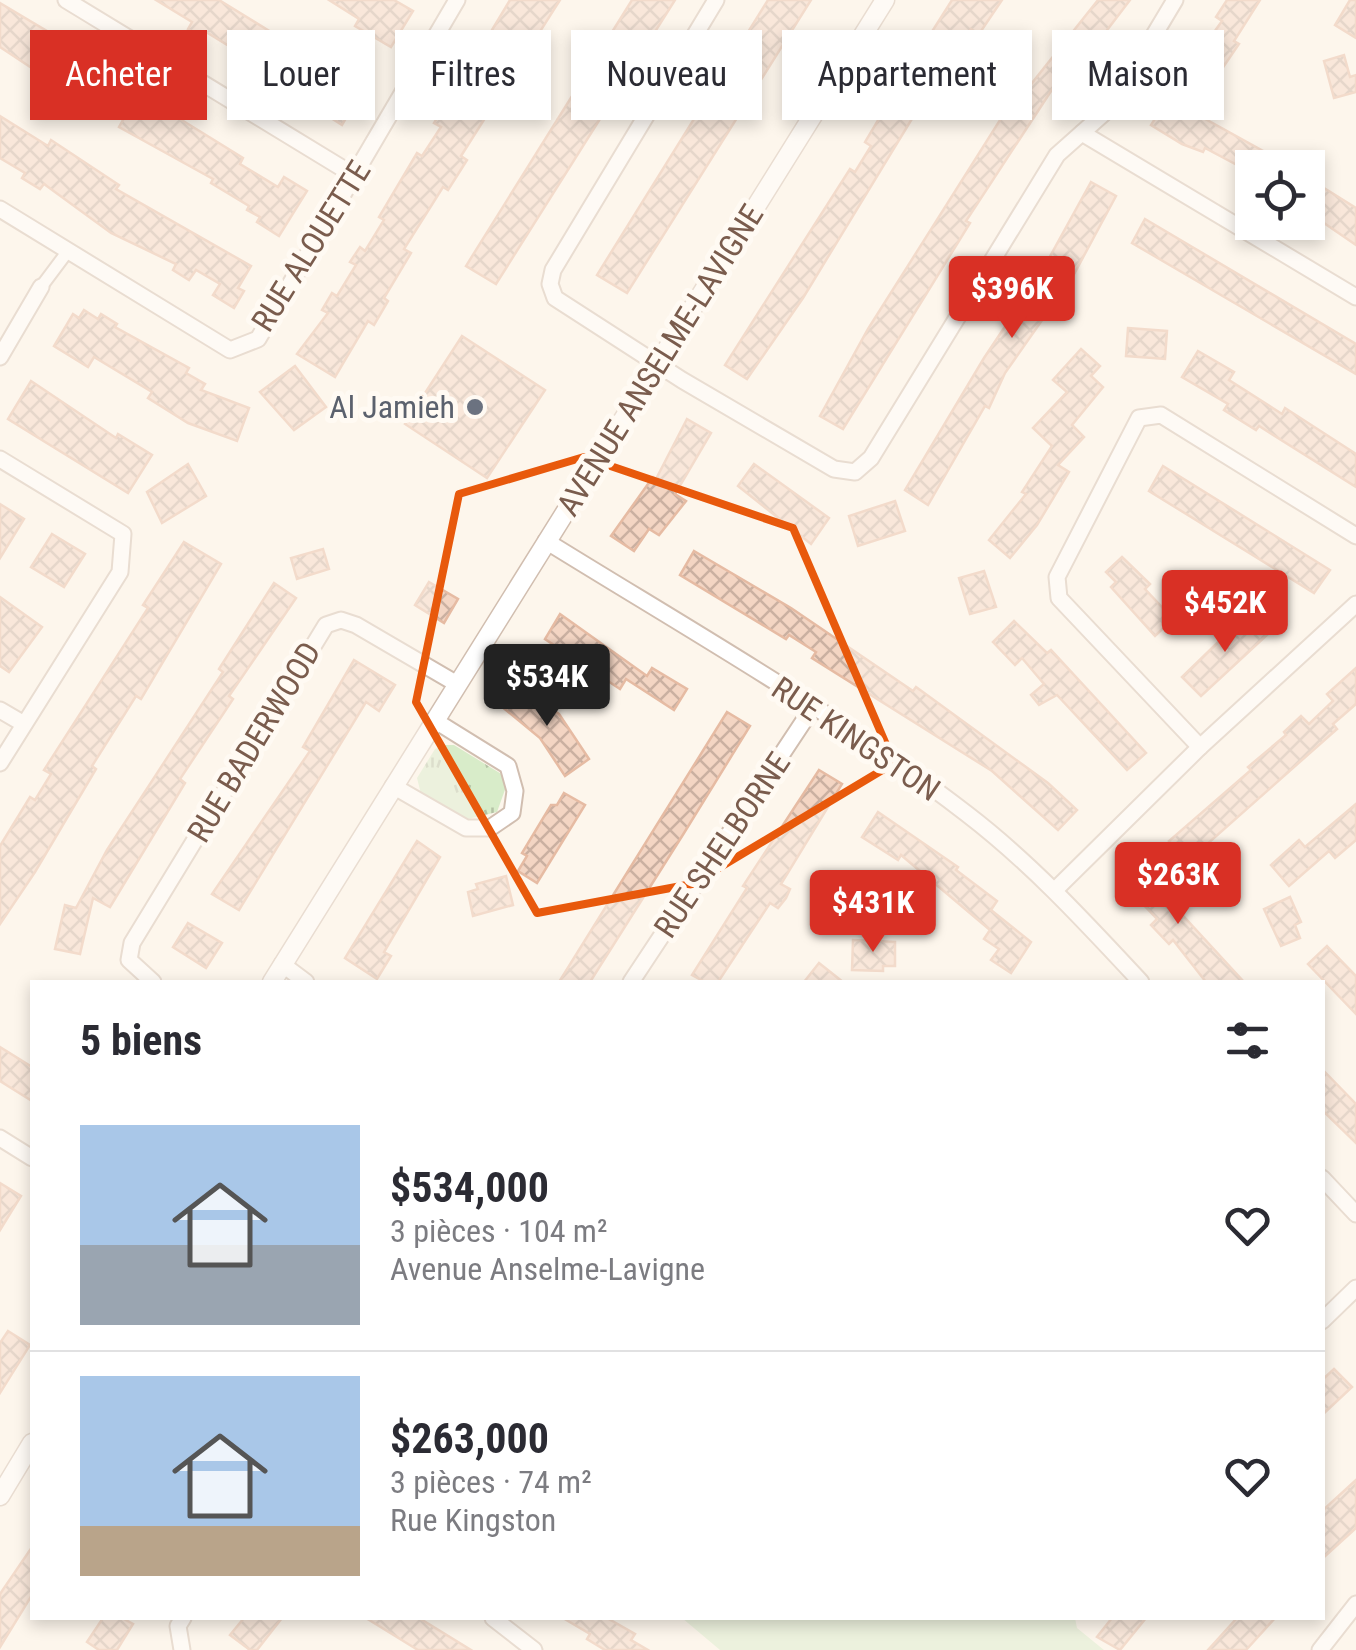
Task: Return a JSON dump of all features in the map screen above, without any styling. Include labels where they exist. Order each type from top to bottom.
[{"type":"street","points":[[66,0],[356,176]]},
{"type":"street","name":"RUE ALOUETTE","points":[[0,209],[230,350],[258,340],[457,0]]},
{"type":"street","points":[[716,0],[552,270],[550,284],[555,298],[657,364],[834,469],[856,472],[871,458],[1057,155],[1111,107],[1176,0]]},
{"type":"street","name":"AVENUE ANSELME-LAVIGNE","points":[[273,980],[880,2]]},
{"type":"street","points":[[1082,133],[1356,297]]},
{"type":"street","points":[[0,357],[41,287],[68,251]]},
{"type":"street","points":[[1200,748],[1059,598],[1057,577],[1140,418],[1161,415],[1356,536]]},
{"type":"street","points":[[0,459],[122,534],[120,572],[0,763]]},
{"type":"street","name":"RUE KINGSTON","points":[[546,542],[813,707],[968,814],[1055,890],[1135,980]]},
{"type":"street","points":[[1055,890],[1200,748],[1356,604]]},
{"type":"street","name":"RUE BADERWOOD","points":[[151,980],[129,960],[132,944],[326,626],[341,620],[356,625],[457,684]]},
{"type":"street","name":"RUE SHELBORNE","points":[[632,980],[813,707]]},
{"type":"street","points":[[0,710],[24,724]]},
{"type":"street","points":[[393,786],[466,828],[490,828],[512,813],[515,790],[508,766],[434,720]]},
{"type":"street","points":[[282,964],[303,980]]},
{"type":"street","points":[[0,1138],[30,1157]]},
{"type":"street","points":[[1325,1181],[1356,1214]]},
{"type":"street","points":[[1325,1318],[1356,1288]]},
{"type":"street","points":[[0,1496],[30,1446]]},
{"type":"street","points":[[1320,1650],[1356,1604]]},
{"type":"street","points":[[182,1620],[178,1626],[182,1650]]},
{"type":"street","points":[[496,1620],[534,1650]]},
{"type":"highlighted area","points":[[584,457],[793,528],[894,763],[692,884],[537,913],[416,702],[459,494]]},
{"type":"green space","points":[[454,745],[503,775],[506,787],[497,812],[468,819],[421,794],[417,778],[435,749]]},
{"type":"green space","points":[[684,1620],[1075,1620],[1077,1628],[1104,1650],[720,1650]]},
{"type":"building","points":[[156,0],[219,0],[268,30],[227,30],[227,45],[207,30],[188,29],[192,22]]},
{"type":"building","points":[[329,0],[394,0],[413,11],[401,30],[395,30],[391,47],[375,38],[375,30],[355,26],[359,19]]},
{"type":"building","points":[[510,0],[560,0],[541,30],[492,30]]},
{"type":"building","points":[[632,0],[675,0],[656,30],[613,30]]},
{"type":"building","points":[[768,0],[811,0],[792,30],[782,30],[782,46],[762,78],[762,30],[749,30]]},
{"type":"building","points":[[952,0],[1002,0],[982,30],[933,30]]},
{"type":"building","points":[[1098,0],[1130,0],[1107,30],[1074,30]]},
{"type":"building","points":[[1227,0],[1260,0],[1234,41],[1239,44],[1224,66],[1224,30],[1216,30],[1222,21],[1216,17]]},
{"type":"building","points":[[1350,0],[1356,0],[1356,38],[1335,25]]},
{"type":"building","points":[[0,3],[45,30],[30,30],[30,67],[0,47]]},
{"type":"building","points":[[1344,55],[1350,77],[1356,75],[1356,92],[1334,98],[1324,61]]},
{"type":"building","points":[[1052,58],[1052,90],[966,221],[970,223],[843,429],[820,416],[868,329],[1000,120],[1032,120],[1032,83]]},
{"type":"building","points":[[571,98],[571,120],[599,120],[496,284],[466,266]]},
{"type":"building","points":[[0,116],[48,146],[51,140],[119,185],[116,189],[251,266],[238,288],[244,291],[234,308],[213,295],[220,284],[196,270],[189,280],[173,270],[176,264],[111,233],[44,184],[40,189],[22,178],[25,173],[0,158]]},
{"type":"building","points":[[123,120],[182,120],[243,158],[240,164],[278,187],[284,177],[307,191],[279,236],[257,222],[260,217],[247,210],[249,206],[211,183],[213,179],[119,127]]},
{"type":"building","points":[[484,120],[461,156],[467,160],[448,190],[443,187],[404,249],[411,253],[384,298],[388,301],[374,325],[368,321],[335,377],[297,354],[328,313],[322,310],[332,293],[337,296],[356,265],[350,262],[360,247],[365,251],[384,220],[379,217],[417,153],[422,156],[441,127],[434,123]]},
{"type":"building","points":[[693,120],[736,120],[627,293],[597,275]]},
{"type":"building","points":[[878,120],[911,120],[803,298],[747,379],[725,365],[850,169],[855,172],[871,146],[865,142]]},
{"type":"building","points":[[1154,120],[1207,120],[1261,150],[1235,150],[1235,164],[1205,148],[1203,152],[1182,144],[1151,125]]},
{"type":"building","points":[[1091,182],[1116,196],[1073,276],[1005,373],[989,408],[985,406],[928,505],[905,490],[984,358],[1042,271]]},
{"type":"building","points":[[1325,189],[1356,208],[1356,245],[1325,224]]},
{"type":"building","points":[[1145,219],[1356,344],[1356,374],[1132,243]]},
{"type":"building","points":[[84,310],[98,319],[101,314],[117,324],[115,327],[189,368],[186,373],[205,384],[201,390],[249,408],[237,441],[188,423],[148,398],[152,392],[94,357],[88,367],[54,346],[73,314],[79,318]]},
{"type":"building","points":[[1128,328],[1167,331],[1165,359],[1126,356]]},
{"type":"building","name":"Al Jamieh","points":[[462,336],[545,390],[487,478],[405,424]]},
{"type":"building","points":[[1081,349],[1100,366],[1091,376],[1103,387],[1072,425],[1084,437],[1058,465],[1069,472],[1037,525],[1010,558],[989,540],[1026,494],[1022,492],[1052,446],[1033,428],[1067,392],[1053,380]]},
{"type":"building","points":[[1198,351],[1234,372],[1229,380],[1282,414],[1285,408],[1356,454],[1356,487],[1259,426],[1256,430],[1224,410],[1228,404],[1182,377]]},
{"type":"building","points":[[295,366],[326,407],[294,430],[260,392]]},
{"type":"building","points":[[31,381],[116,438],[118,434],[152,455],[128,493],[8,419]]},
{"type":"building","points":[[687,419],[711,433],[675,494],[686,501],[659,535],[649,529],[634,551],[611,536],[653,477],[656,479]]},
{"type":"building","points":[[188,464],[206,496],[162,523],[147,492]]},
{"type":"building","points":[[754,464],[829,518],[811,544],[738,486]]},
{"type":"building","points":[[1163,466],[1330,570],[1314,593],[1149,491]]},
{"type":"building","points":[[895,501],[905,531],[858,546],[849,516]]},
{"type":"building","points":[[0,504],[24,519],[0,558]]},
{"type":"building","points":[[52,534],[85,554],[64,587],[31,567]]},
{"type":"building","points":[[184,542],[221,564],[141,699],[136,696],[92,766],[96,769],[0,924],[0,846],[30,797],[35,800],[51,774],[44,770],[148,608],[143,605]]},
{"type":"building","points":[[323,549],[329,569],[297,579],[291,558]]},
{"type":"building","points":[[694,551],[791,608],[913,691],[916,687],[1048,783],[1077,810],[1058,830],[992,771],[812,658],[816,652],[789,635],[786,639],[680,575]]},
{"type":"building","points":[[1122,557],[1150,584],[1145,589],[1173,619],[1155,636],[1111,587],[1116,582],[1106,572]]},
{"type":"building","points":[[984,571],[996,607],[970,614],[959,578]]},
{"type":"building","points":[[429,582],[458,599],[444,623],[415,605]]},
{"type":"building","points":[[274,583],[296,598],[229,696],[233,699],[180,779],[185,783],[110,907],[93,898],[80,954],[55,949],[65,905],[76,908],[107,850],[223,672],[219,669]]},
{"type":"building","points":[[0,597],[42,627],[9,672],[0,666]]},
{"type":"building","points":[[560,614],[647,676],[652,668],[687,689],[674,710],[626,679],[620,689],[545,639]]},
{"type":"building","points":[[1247,614],[1267,635],[1201,696],[1182,677]]},
{"type":"building","points":[[1014,621],[1047,653],[1051,650],[1146,753],[1127,770],[1057,695],[1039,705],[1031,695],[1044,684],[1022,658],[1015,665],[993,642]]},
{"type":"building","points":[[354,660],[395,685],[379,711],[366,702],[239,910],[212,894],[310,751],[303,747]]},
{"type":"building","points":[[1356,668],[1356,704],[1333,724],[1337,729],[1188,861],[1169,841],[1251,770],[1248,767],[1286,735],[1284,732],[1301,716],[1309,724],[1333,701],[1327,694]]},
{"type":"building","points":[[515,685],[559,714],[589,759],[565,776],[540,738],[501,706]]},
{"type":"building","points":[[727,712],[750,726],[591,980],[560,980]]},
{"type":"building","points":[[819,770],[842,784],[781,884],[790,889],[786,898],[778,908],[770,903],[719,980],[701,980],[692,975],[747,888],[743,886]]},
{"type":"building","points":[[564,793],[585,805],[537,883],[518,871],[527,856],[522,853],[551,805],[557,805]]},
{"type":"building","points":[[1356,804],[1356,840],[1335,858],[1329,851],[1289,886],[1271,865],[1299,840],[1305,847]]},
{"type":"building","points":[[878,812],[958,867],[956,870],[997,901],[991,910],[1031,942],[1011,973],[991,960],[999,949],[984,939],[990,930],[901,855],[898,860],[862,837]]},
{"type":"building","points":[[417,841],[440,857],[384,952],[391,956],[377,979],[345,958]]},
{"type":"building","points":[[1141,862],[1169,892],[1165,896],[1242,980],[1204,980],[1173,940],[1169,944],[1151,925],[1157,919],[1121,881]]},
{"type":"building","points":[[506,876],[513,905],[473,916],[468,892],[478,889],[476,884]]},
{"type":"building","points":[[1290,897],[1301,922],[1295,925],[1300,938],[1281,946],[1264,909]]},
{"type":"building","points":[[188,923],[222,943],[206,968],[173,947]]},
{"type":"building","points":[[853,940],[895,942],[895,966],[883,966],[883,971],[852,970]]},
{"type":"building","points":[[1327,946],[1356,976],[1356,1014],[1325,980],[1308,964]]},
{"type":"building","points":[[819,963],[840,980],[806,980]]},
{"type":"building","points":[[0,1047],[30,1066],[30,1100],[0,1081]]},
{"type":"building","points":[[1325,1072],[1356,1104],[1356,1143],[1325,1113]]},
{"type":"building","points":[[0,1183],[21,1196],[0,1230]]},
{"type":"building","points":[[8,1331],[30,1345],[0,1393],[0,1343]]},
{"type":"building","points":[[1334,1369],[1352,1387],[1325,1412],[1325,1377]]},
{"type":"building","points":[[1356,1480],[1356,1528],[1325,1556],[1325,1508]]},
{"type":"building","points":[[30,1550],[30,1598],[0,1647],[0,1594]]},
{"type":"building","points":[[102,1620],[126,1620],[133,1624],[117,1650],[99,1650],[87,1642]]},
{"type":"building","points":[[242,1620],[280,1620],[257,1650],[250,1650],[230,1635]]},
{"type":"building","points":[[369,1620],[422,1620],[471,1650],[418,1650]]},
{"type":"building","points":[[566,1620],[610,1620],[635,1634],[631,1640],[648,1650],[605,1650],[587,1639],[590,1634]]},
{"type":"building","points":[[1110,1620],[1144,1620],[1120,1650],[1097,1637]]},
{"type":"building","points":[[1235,1620],[1273,1620],[1246,1650],[1208,1650]]},
{"type":"place","name":"Al Jamieh","points":[[475,407]]}]
